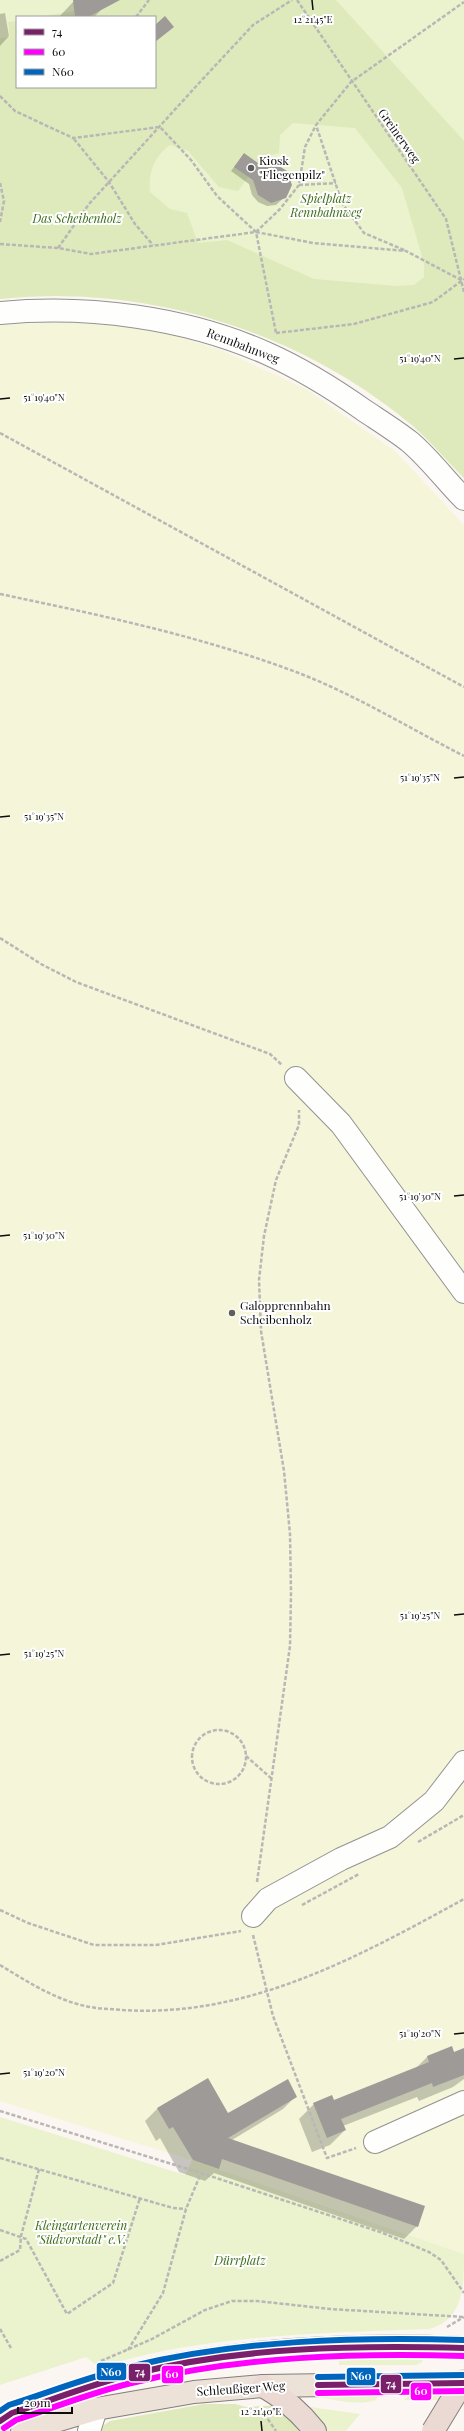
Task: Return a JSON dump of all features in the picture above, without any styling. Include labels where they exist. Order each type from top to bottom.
[{"type":"highway","points":[[433,2431],[464,2380]]},
{"type":"highway","points":[[261,2396],[285,2400],[315,2431]]},
{"type":"main road","points":[[0,2421],[12,2413],[100,2384],[145,2371],[185,2363],[219,2358],[336,2348],[461,2343]]},
{"type":"main road","name":"Schleußiger Weg","points":[[22,2431],[96,2409],[194,2392],[261,2396],[464,2383]]},
{"type":"street","name":"Rennbahnweg","points":[[0,313],[24,311],[81,312],[144,317],[169,321],[266,353],[325,384],[410,442],[464,499]]},
{"type":"street","points":[[296,1078],[341,1124],[464,1292]]},
{"type":"street","points":[[253,1916],[268,1900],[340,1859],[390,1837],[434,1801],[464,1762]]},
{"type":"street","points":[[375,2142],[464,2102]]},
{"type":"street","points":[[89,2431],[96,2409]]},
{"type":"path","points":[[137,16],[150,0]]},
{"type":"path","points":[[58,248],[89,204],[253,25],[292,0]]},
{"type":"path","name":"Greinerweg","points":[[297,0],[351,82],[446,219],[464,292]]},
{"type":"path","points":[[256,232],[280,209],[299,185],[305,147],[316,125],[351,82],[464,2]]},
{"type":"path","points":[[0,96],[15,111],[73,138],[109,182],[135,224],[153,246]]},
{"type":"path","points":[[276,333],[354,324],[433,302],[462,279],[406,251],[364,233],[342,203],[316,125]]},
{"type":"path","points":[[73,138],[160,127]]},
{"type":"path","points":[[160,127],[191,160],[217,196],[256,232],[276,333],[266,353]]},
{"type":"path","points":[[0,183],[4,201],[0,222]]},
{"type":"path","points":[[299,185],[336,183]]},
{"type":"path","points":[[0,244],[58,248],[91,254],[256,232],[313,243],[406,251]]},
{"type":"path","points":[[0,433],[464,687]]},
{"type":"path","points":[[0,594],[132,622],[211,644],[297,672],[373,708],[464,756]]},
{"type":"path","points":[[0,938],[41,964],[76,982],[270,1054],[296,1078],[300,1096],[299,1125],[276,1180],[264,1236],[259,1280],[261,1331],[284,1470],[290,1534],[290,1646],[257,1884]]},
{"type":"path","points":[[246,1756],[245,1765],[237,1776],[226,1783],[217,1784],[200,1777],[195,1770],[191,1752],[200,1737],[207,1732],[220,1730],[233,1733],[240,1739],[246,1756],[272,1779]]},
{"type":"path","points":[[0,1965],[39,1989],[89,2007],[149,2011],[209,2006],[266,1992],[301,1981],[351,1958],[464,1899]]},
{"type":"path","points":[[253,1916],[252,1930],[266,1992],[327,2158],[375,2142]]},
{"type":"path","points":[[0,2111],[200,2172],[383,2233],[430,2252],[450,2271],[464,2293]]},
{"type":"path","points":[[0,2158],[173,2208],[186,2209]]},
{"type":"path","points":[[20,2250],[21,2236],[39,2169]]},
{"type":"path","points":[[200,2172],[186,2209],[163,2293],[128,2350],[152,2339],[205,2310],[232,2301],[257,2301],[330,2309],[464,2317]]},
{"type":"path","points":[[0,2230],[21,2236],[29,2245],[67,2314],[113,2283],[140,2198]]},
{"type":"path","points":[[0,2261],[29,2245]]},
{"type":"path","points":[[0,2329],[11,2348]]},
{"type":"path","points":[[261,2396],[276,2431]]},
{"type":"green space","name":"Das Scheibenholz","points":[[0,0],[464,0],[464,478],[413,426],[369,393],[321,364],[271,340],[219,321],[165,307],[110,299],[55,296],[0,299]]},
{"type":"green space","name":"Das Scheibenholz","points":[[112,0],[336,0],[464,141],[464,478],[413,426],[369,393],[321,364],[271,340],[219,321],[165,307],[110,299],[55,296],[0,299],[0,38],[10,37],[8,22],[16,21],[16,88],[156,88],[156,16],[87,16],[102,10]],"holes":[[[293,123],[355,128],[402,188],[424,263],[424,277],[414,285],[397,286],[314,279],[227,240],[198,243],[187,213],[170,209],[150,192],[150,178],[156,160],[170,145],[188,151],[219,187],[238,191],[262,158],[279,153],[280,135]]]},
{"type":"green space","points":[[74,11],[75,16],[44,16]]},
{"type":"green space","name":"Galopprennbahn Scheibenholz","points":[[65,322],[121,326],[174,335],[223,351],[306,389],[395,451],[464,525],[464,2254],[192,2160],[0,2101],[0,325]]},
{"type":"green space","points":[[0,2117],[185,2175],[192,2160],[464,2254],[460,2300],[449,2318],[441,2324],[429,2329],[304,2334],[210,2343],[139,2356],[99,2367],[86,2357],[0,2385]]},
{"type":"green space","points":[[425,2356],[422,2362],[417,2365],[339,2365],[339,2358]]},
{"type":"green space","points":[[464,2392],[464,2400],[404,2400],[410,2394]]},
{"type":"green space","points":[[380,2393],[376,2400],[360,2403],[308,2395]]},
{"type":"green space","points":[[204,2404],[235,2404],[246,2407],[278,2405],[303,2431],[95,2431],[110,2421]]},
{"type":"green space","points":[[310,2407],[360,2414],[346,2431],[325,2431]]},
{"type":"building","points":[[73,0],[120,0],[90,16],[75,16]]},
{"type":"building","points":[[165,16],[174,27],[156,41],[156,24]]},
{"type":"building","points":[[244,153],[262,166],[279,166],[287,171],[292,185],[286,198],[271,203],[258,195],[253,180],[234,167]]},
{"type":"building","points":[[452,2046],[454,2052],[464,2048],[464,2075],[433,2087],[432,2083],[341,2119],[346,2130],[327,2138],[313,2103],[332,2095],[334,2100],[429,2062],[427,2056]]},
{"type":"building","points":[[208,2078],[228,2113],[288,2079],[297,2097],[228,2138],[425,2206],[418,2227],[222,2159],[219,2169],[193,2160],[173,2127],[169,2129],[157,2108]]},
{"type":"transit line","name":"N60","points":[[0,2411],[9,2405],[86,2379],[117,2370],[174,2357],[298,2342],[381,2339],[464,2340]]},
{"type":"transit line","name":"74","points":[[0,2421],[12,2413],[87,2387],[133,2374],[215,2358],[256,2353],[339,2348],[464,2348]]},
{"type":"transit line","name":"60","points":[[4,2428],[16,2420],[106,2390],[177,2373],[299,2358],[382,2355],[464,2356]]},
{"type":"transit line","name":"N60","points":[[318,2377],[464,2375]]},
{"type":"transit line","name":"74","points":[[318,2385],[464,2383]]},
{"type":"transit line","name":"60","points":[[318,2393],[464,2391]]},
{"type":"place","name":"Kiosk \"Fliegenpilz\"","points":[[251,168]]},
{"type":"place","name":"Galopprennbahn Scheibenholz","points":[[232,1313]]},
{"type":"park label","name":"Spielplatz Rennbahnweg","points":[[326,206]]},
{"type":"park label","name":"Kleingartenverein \"Südvorstadt\" e.V.","points":[[81,2233]]},
{"type":"park label","name":"Dürrplatz","points":[[240,2261]]}]
